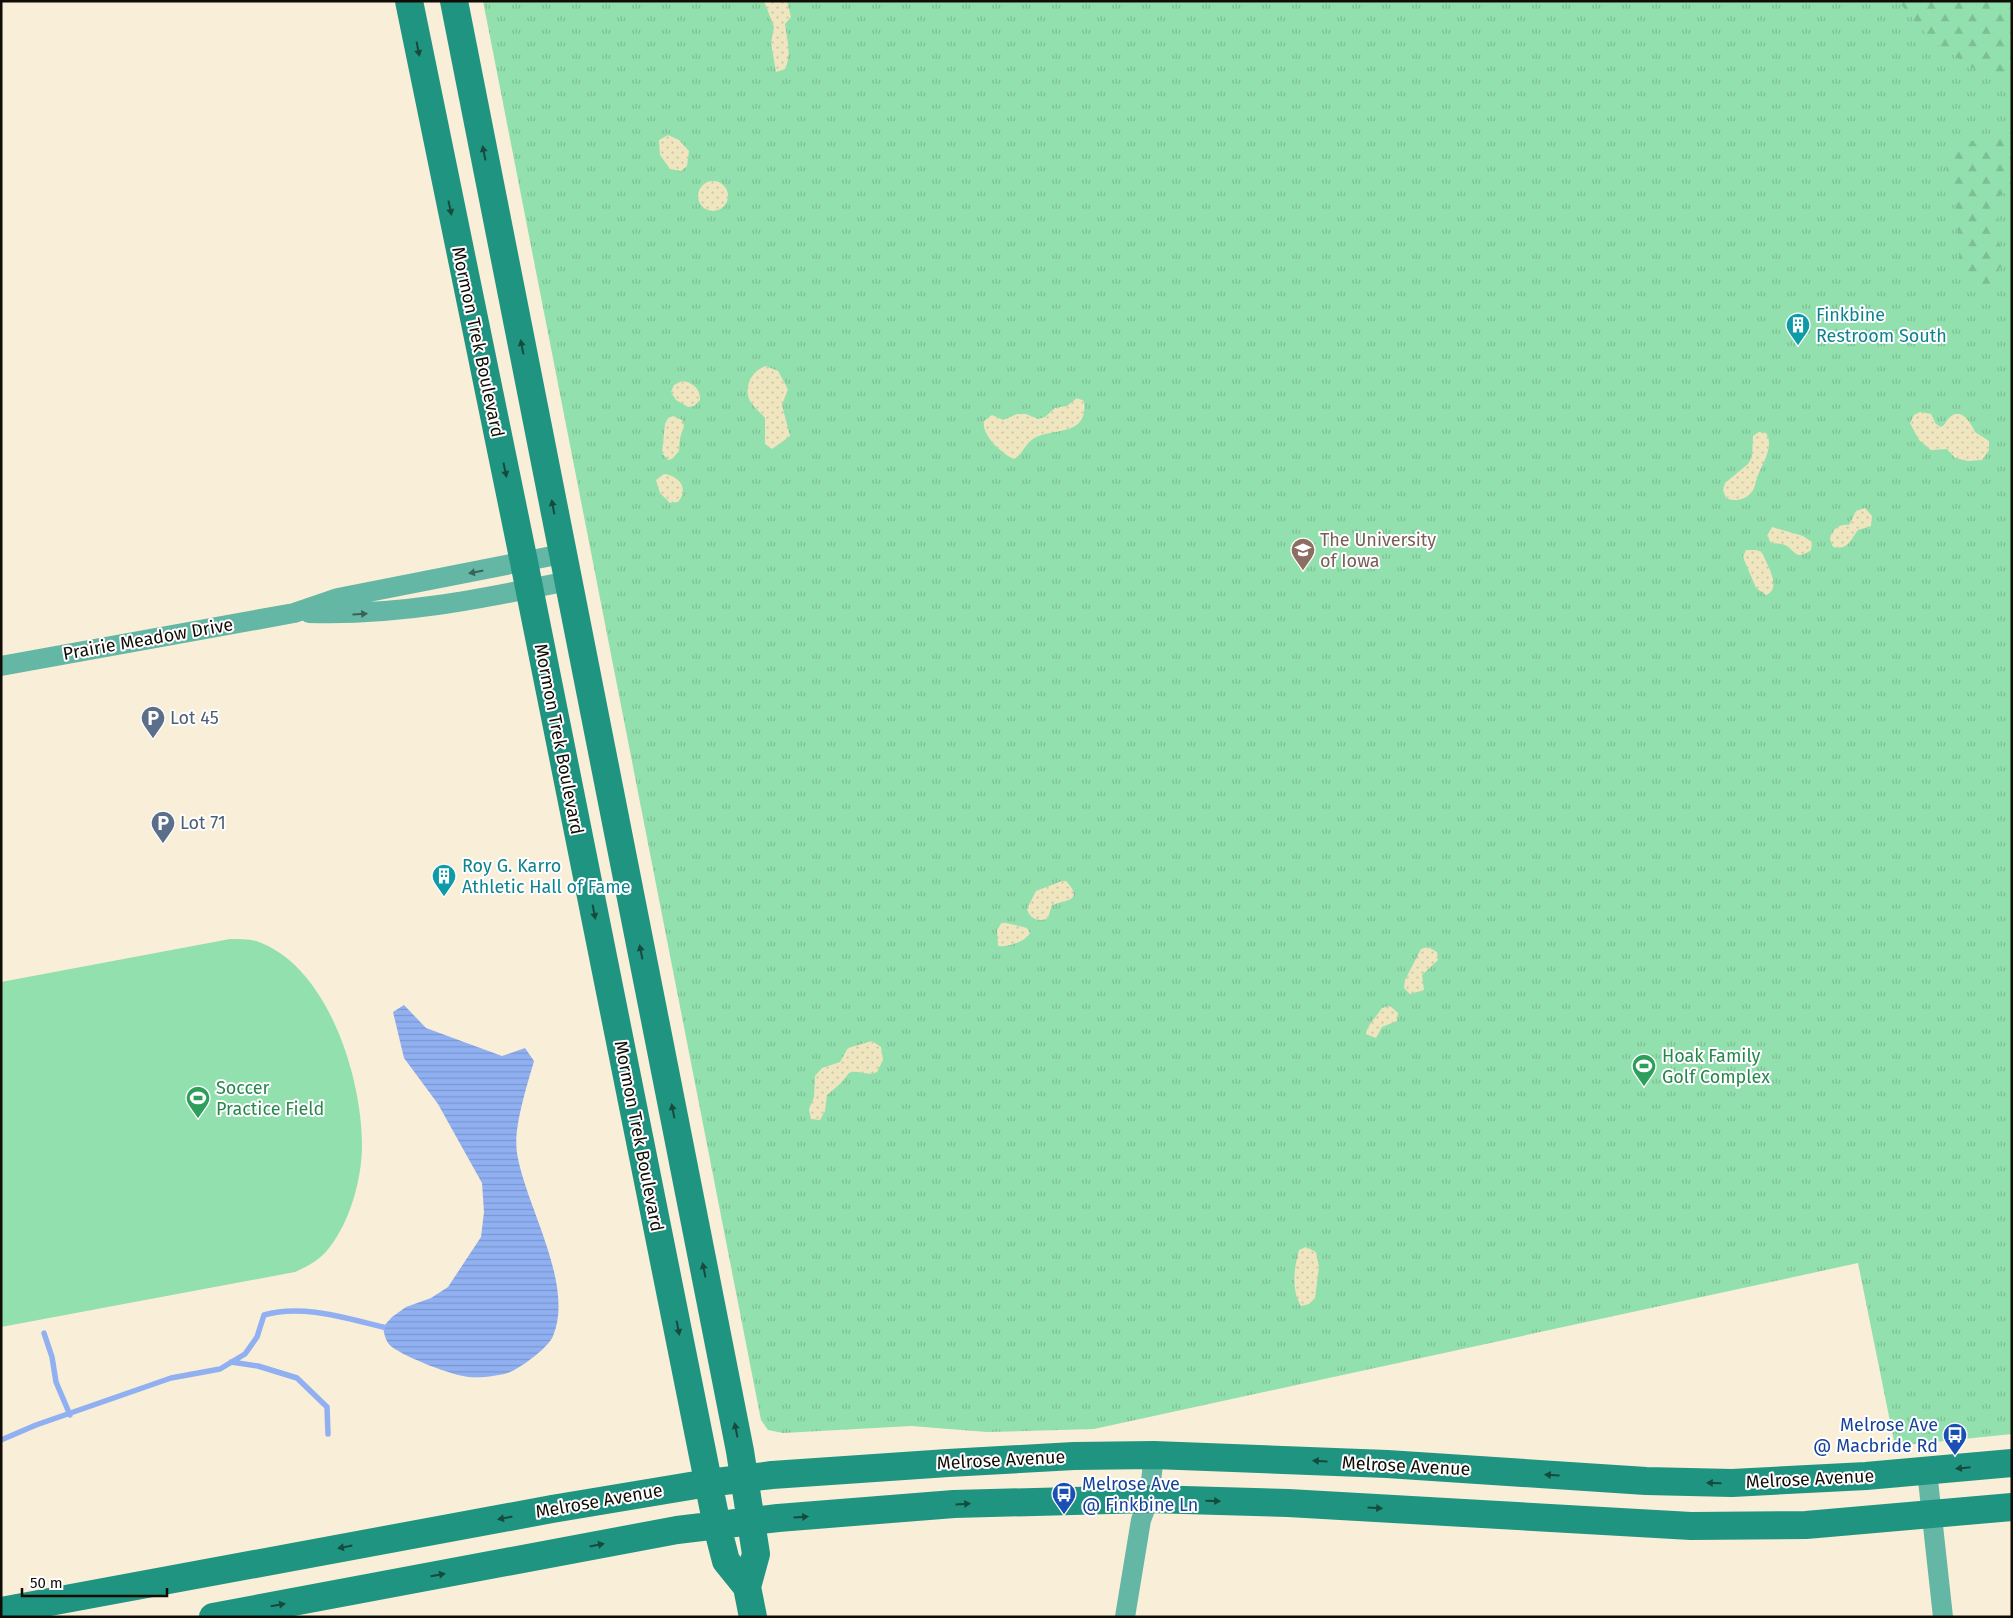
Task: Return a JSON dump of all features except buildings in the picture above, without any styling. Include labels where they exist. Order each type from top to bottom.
[{"type":"main road","name":"Mormon Trek Boulevard","points":[[409,1],[524,562],[717,1526],[726,1561],[747,1587]]},
{"type":"main road","name":"Mormon Trek Boulevard","points":[[454,1],[745,1478],[756,1554],[747,1587],[753,1617]]},
{"type":"main road","name":"Melrose Avenue","points":[[13,1612],[542,1511],[745,1478],[948,1463],[1074,1456],[1154,1455],[1386,1464],[1646,1481],[1732,1483],[1927,1471],[2012,1463]]},
{"type":"main road","points":[[213,1617],[615,1541],[752,1521],[954,1504],[1149,1499],[1288,1503],[1691,1526],[1806,1525],[1932,1516],[2012,1507]]},
{"type":"street","name":"Prairie Meadow Drive","points":[[1,666],[294,613],[338,598],[562,554]]},
{"type":"street","name":"Prairie Meadow Drive","points":[[294,613],[351,615],[433,608],[568,581]]},
{"type":"street","points":[[1125,1617],[1141,1520],[1149,1499],[1154,1455]]},
{"type":"street","points":[[1927,1471],[1943,1617]]},
{"type":"green space","name":"The University of Iowa","points":[[483,1],[2012,1],[2012,1434],[1895,1446],[1858,1263],[1094,1429],[987,1432],[911,1426],[783,1433],[768,1430],[761,1420]]},
{"type":"green space","points":[[1898,1],[2012,1],[2012,57],[2000,78],[1990,79],[1933,42]]},
{"type":"green space","points":[[2012,132],[2012,191],[2000,195],[1996,233],[2005,260],[1988,286],[1968,287],[1960,264],[1956,206],[1946,167],[1954,145]]},
{"type":"green space","points":[[230,939],[256,941],[281,954],[303,974],[321,998],[336,1027],[347,1057],[356,1088],[362,1145],[357,1186],[349,1213],[336,1238],[322,1256],[295,1272],[1,1327],[1,982]]},
{"type":"sand","points":[[764,1],[787,1],[791,17],[785,24],[788,58],[785,69],[776,72],[771,43],[774,27]]},
{"type":"sand","points":[[668,135],[679,140],[689,151],[687,166],[681,171],[670,169],[660,155],[659,140]]},
{"type":"sand","points":[[713,181],[724,185],[728,196],[724,207],[713,211],[702,207],[698,196],[702,185]]},
{"type":"sand","points":[[766,366],[778,371],[788,389],[782,405],[790,436],[772,449],[765,444],[765,418],[752,404],[748,394],[750,379],[757,371]]},
{"type":"sand","points":[[682,381],[693,385],[698,390],[700,400],[694,406],[688,407],[676,400],[671,392],[674,385]]},
{"type":"sand","points":[[1077,398],[1084,401],[1084,413],[1081,421],[1068,429],[1041,435],[1033,439],[1014,459],[998,448],[986,432],[984,421],[992,415],[1003,420],[1017,414],[1026,414],[1038,419],[1045,417],[1055,408],[1067,406]]},
{"type":"sand","points":[[1920,412],[1931,414],[1936,424],[1941,427],[1953,415],[1958,414],[1965,417],[1975,432],[1989,441],[1989,450],[1982,460],[1968,461],[1955,458],[1947,449],[1931,450],[1919,440],[1910,423],[1914,415]]},
{"type":"sand","points":[[673,416],[682,420],[684,426],[680,438],[679,451],[672,459],[668,460],[662,453],[665,424],[668,418]]},
{"type":"sand","points":[[1759,432],[1766,433],[1769,444],[1753,490],[1743,499],[1732,500],[1726,498],[1723,490],[1725,483],[1748,464],[1752,457],[1753,436]]},
{"type":"sand","points":[[664,474],[674,477],[683,488],[678,502],[670,503],[660,493],[656,480]]},
{"type":"sand","points":[[1865,508],[1872,516],[1871,526],[1858,530],[1846,546],[1833,547],[1830,539],[1834,530],[1842,525],[1849,525],[1856,511]]},
{"type":"sand","points":[[1772,527],[1803,536],[1812,542],[1811,550],[1799,555],[1785,545],[1771,543],[1767,536]]},
{"type":"sand","points":[[1746,550],[1762,552],[1770,569],[1773,587],[1771,592],[1766,595],[1756,588],[1743,557]]},
{"type":"sand","points":[[1066,881],[1074,892],[1071,899],[1052,905],[1048,918],[1038,920],[1032,917],[1027,909],[1036,891]]},
{"type":"sand","points":[[1002,922],[1027,928],[1030,933],[1016,943],[998,946],[997,930]]},
{"type":"sand","points":[[1428,947],[1437,952],[1438,960],[1422,975],[1424,990],[1410,994],[1404,988],[1405,980],[1421,949]]},
{"type":"sand","points":[[1390,1006],[1398,1013],[1397,1021],[1382,1027],[1376,1038],[1366,1034],[1370,1024],[1382,1008]]},
{"type":"sand","points":[[872,1041],[881,1047],[883,1060],[877,1072],[870,1074],[849,1073],[827,1095],[825,1111],[820,1120],[811,1119],[809,1109],[814,1097],[815,1076],[822,1068],[840,1062],[848,1048]]},
{"type":"sand","points":[[1306,1247],[1316,1252],[1319,1267],[1315,1298],[1309,1304],[1301,1306],[1296,1293],[1295,1272],[1299,1250]]},
{"type":"water","points":[[404,1005],[426,1028],[502,1056],[525,1048],[534,1061],[524,1095],[516,1143],[522,1174],[553,1269],[558,1293],[558,1315],[553,1336],[546,1346],[528,1361],[506,1373],[474,1377],[462,1376],[441,1370],[398,1351],[390,1345],[385,1335],[383,1327],[392,1317],[406,1307],[431,1298],[448,1287],[481,1237],[484,1212],[482,1183],[438,1104],[404,1058],[393,1012]]},
{"type":"waterway","points":[[1,1440],[36,1425],[171,1378],[220,1369],[245,1354],[257,1337],[264,1315],[278,1312],[308,1312],[339,1316],[383,1327]]},
{"type":"waterway","points":[[44,1333],[52,1357],[56,1382],[70,1415]]},
{"type":"waterway","points":[[231,1362],[258,1366],[297,1378],[327,1407],[328,1434]]},
{"type":"place","name":"Finkbine Restroom South","points":[[1798,346]]},
{"type":"place","name":"The University of Iowa","points":[[1303,571]]},
{"type":"place","name":"Lot 45","points":[[153,739]]},
{"type":"place","name":"Lot 71","points":[[163,844]]},
{"type":"place","name":"Roy G. Karro Athletic Hall of Fame","points":[[444,897]]},
{"type":"place","name":"Hoak Family Golf Complex","points":[[1644,1087]]},
{"type":"place","name":"Soccer Practice Field","points":[[198,1119]]},
{"type":"place","name":"Melrose Ave @ Macbride Rd","points":[[1955,1456]]},
{"type":"place","name":"Melrose Ave @ Finkbine Ln","points":[[1064,1515]]}]
